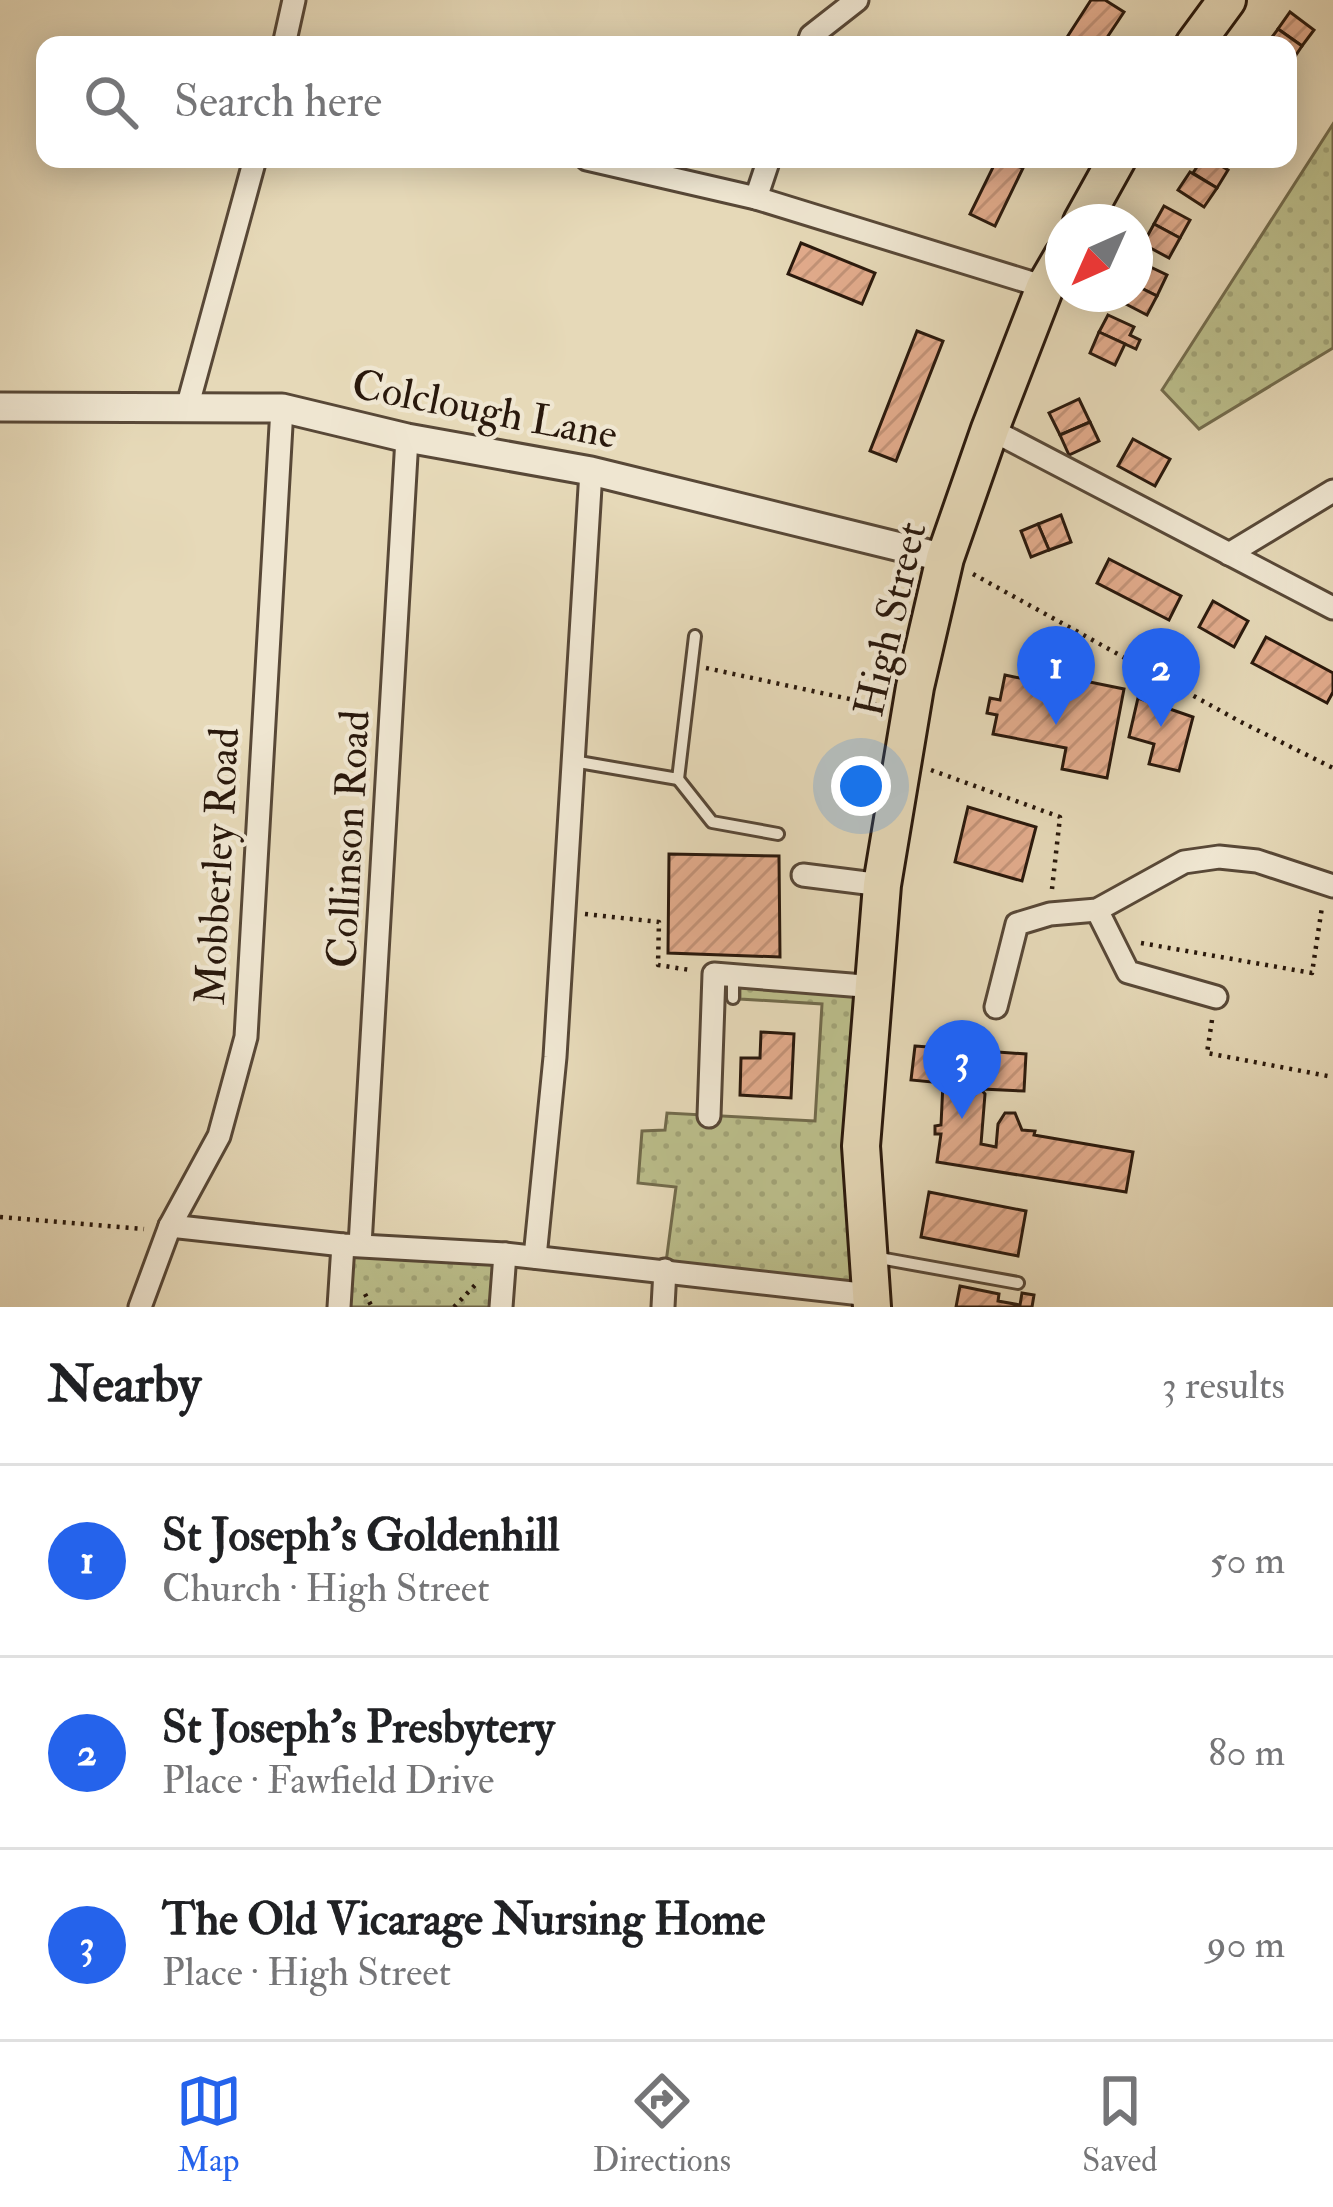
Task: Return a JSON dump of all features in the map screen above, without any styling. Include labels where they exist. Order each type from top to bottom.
[{"type":"main road","points":[[1201,36],[1227,0]]},
{"type":"main road","points":[[1092,204],[1113,168]]},
{"type":"main road","name":"High Street","points":[[871,1301],[861,1146],[882,885],[911,712],[945,558],[1045,293]]},
{"type":"street","points":[[286,36],[294,0]]},
{"type":"street","points":[[811,36],[857,0]]},
{"type":"street","points":[[187,408],[253,168]]},
{"type":"street","points":[[626,168],[1045,269]]},
{"type":"street","points":[[756,198],[766,168]]},
{"type":"street","name":"Colclough Lane","points":[[0,407],[282,408],[591,471],[945,558]]},
{"type":"street","name":"Mobberley Road","points":[[140,1307],[167,1233],[219,1136],[246,1037],[282,408]]},
{"type":"street","points":[[990,429],[1333,608]]},
{"type":"street","name":"Collinson Road","points":[[339,1307],[352,1245],[407,437]]},
{"type":"street","points":[[535,1257],[555,1057],[591,471]]},
{"type":"street","points":[[1229,554],[1333,491]]},
{"type":"street","points":[[996,1007],[1017,924],[1050,914],[1096,910],[1184,862],[1220,857],[1257,861],[1329,885]]},
{"type":"street","points":[[802,875],[882,885]]},
{"type":"street","points":[[1096,910],[1128,973],[1216,997]]},
{"type":"street","points":[[709,1116],[726,982],[876,987]]},
{"type":"street","points":[[167,1233],[505,1254],[665,1270],[871,1301]]},
{"type":"street","points":[[501,1307],[505,1254]]},
{"type":"street","points":[[663,1307],[665,1270]]},
{"type":"lane","points":[[679,779],[695,636]]},
{"type":"lane","points":[[573,760],[679,779],[712,822],[778,834]]},
{"type":"lane","points":[[868,1256],[1018,1283]]},
{"type":"path","points":[[945,558],[1333,768]]},
{"type":"path","points":[[692,665],[911,712]]},
{"type":"path","points":[[903,759],[1060,817],[1050,914]]},
{"type":"path","points":[[1112,938],[1312,974],[1329,885]]},
{"type":"path","points":[[564,912],[659,922],[658,965],[726,982]]},
{"type":"path","points":[[1216,997],[1207,1053],[1333,1077]]},
{"type":"path","points":[[0,1216],[167,1233]]},
{"type":"green space","points":[[1333,124],[1333,348],[1199,429],[1162,390]]},
{"type":"green space","points":[[740,976],[868,987],[861,1294],[665,1270],[676,1187],[638,1183],[642,1131],[665,1130],[667,1113],[815,1121],[822,1004],[740,999]]},
{"type":"green space","points":[[343,1245],[505,1254],[501,1307],[339,1307]]},
{"type":"building","points":[[1091,0],[1105,0],[1124,12],[1108,36],[1068,36]]},
{"type":"building","points":[[1290,12],[1314,30],[1302,46],[1297,36],[1278,29]]},
{"type":"building","points":[[993,168],[1023,168],[995,226],[970,214]]},
{"type":"building","points":[[1196,168],[1228,170],[1217,188],[1193,173]]},
{"type":"building","points":[[1190,172],[1217,188],[1204,207],[1178,190]]},
{"type":"building","points":[[1164,206],[1190,220],[1180,238],[1154,224]]},
{"type":"building","points":[[1153,226],[1180,238],[1169,258],[1153,249]]},
{"type":"building","points":[[801,243],[875,273],[862,304],[788,274]]},
{"type":"building","points":[[1153,268],[1167,275],[1157,296],[1153,294]]},
{"type":"building","points":[[1108,315],[1134,327],[1130,335],[1140,340],[1136,349],[1099,332]]},
{"type":"building","points":[[917,331],[943,341],[896,461],[870,451]]},
{"type":"building","points":[[1099,332],[1125,344],[1115,365],[1090,353]]},
{"type":"building","points":[[1079,399],[1090,422],[1060,435],[1049,413]]},
{"type":"building","points":[[1090,422],[1099,441],[1069,455],[1060,435]]},
{"type":"building","points":[[1133,439],[1170,459],[1155,486],[1118,466]]},
{"type":"building","points":[[1061,515],[1071,542],[1049,550],[1038,524]]},
{"type":"building","points":[[1038,524],[1049,550],[1031,557],[1021,531]]},
{"type":"building","points":[[1109,559],[1181,596],[1169,620],[1097,583]]},
{"type":"building","points":[[1213,601],[1248,621],[1234,647],[1199,627]]},
{"type":"building","points":[[1266,637],[1333,673],[1333,692],[1327,703],[1252,663]]},
{"type":"building","points":[[1005,675],[1078,690],[1080,680],[1124,689],[1107,778],[1062,769],[1066,748],[993,734],[997,715],[987,713],[990,698],[1000,700]]},
{"type":"building","points":[[1138,698],[1193,717],[1179,771],[1149,764],[1154,744],[1129,737]]},
{"type":"building","points":[[968,807],[1036,827],[1022,881],[955,862]]},
{"type":"building","points":[[669,854],[779,856],[780,957],[668,953]]},
{"type":"building","points":[[761,1032],[794,1034],[791,1098],[740,1095],[741,1058],[760,1058]]},
{"type":"building","points":[[915,1046],[1026,1054],[1024,1091],[981,1089],[985,1094],[981,1144],[996,1147],[998,1124],[1005,1113],[1015,1113],[1022,1130],[1035,1131],[1034,1135],[1133,1152],[1126,1192],[937,1162],[941,1134],[935,1134],[935,1126],[941,1125],[943,1083],[911,1080]]},
{"type":"building","points":[[929,1192],[1026,1211],[1018,1256],[921,1237]]},
{"type":"building","points":[[960,1286],[999,1294],[998,1301],[1020,1305],[1022,1293],[1034,1295],[1032,1307],[956,1307]]},
{"type":"place","name":"St Joseph's Goldenhill","points":[[1056,725]]},
{"type":"place","name":"St Joseph's Presbytery","points":[[1161,727]]},
{"type":"place","name":"The Old Vicarage Nursing Home","points":[[962,1119]]}]
